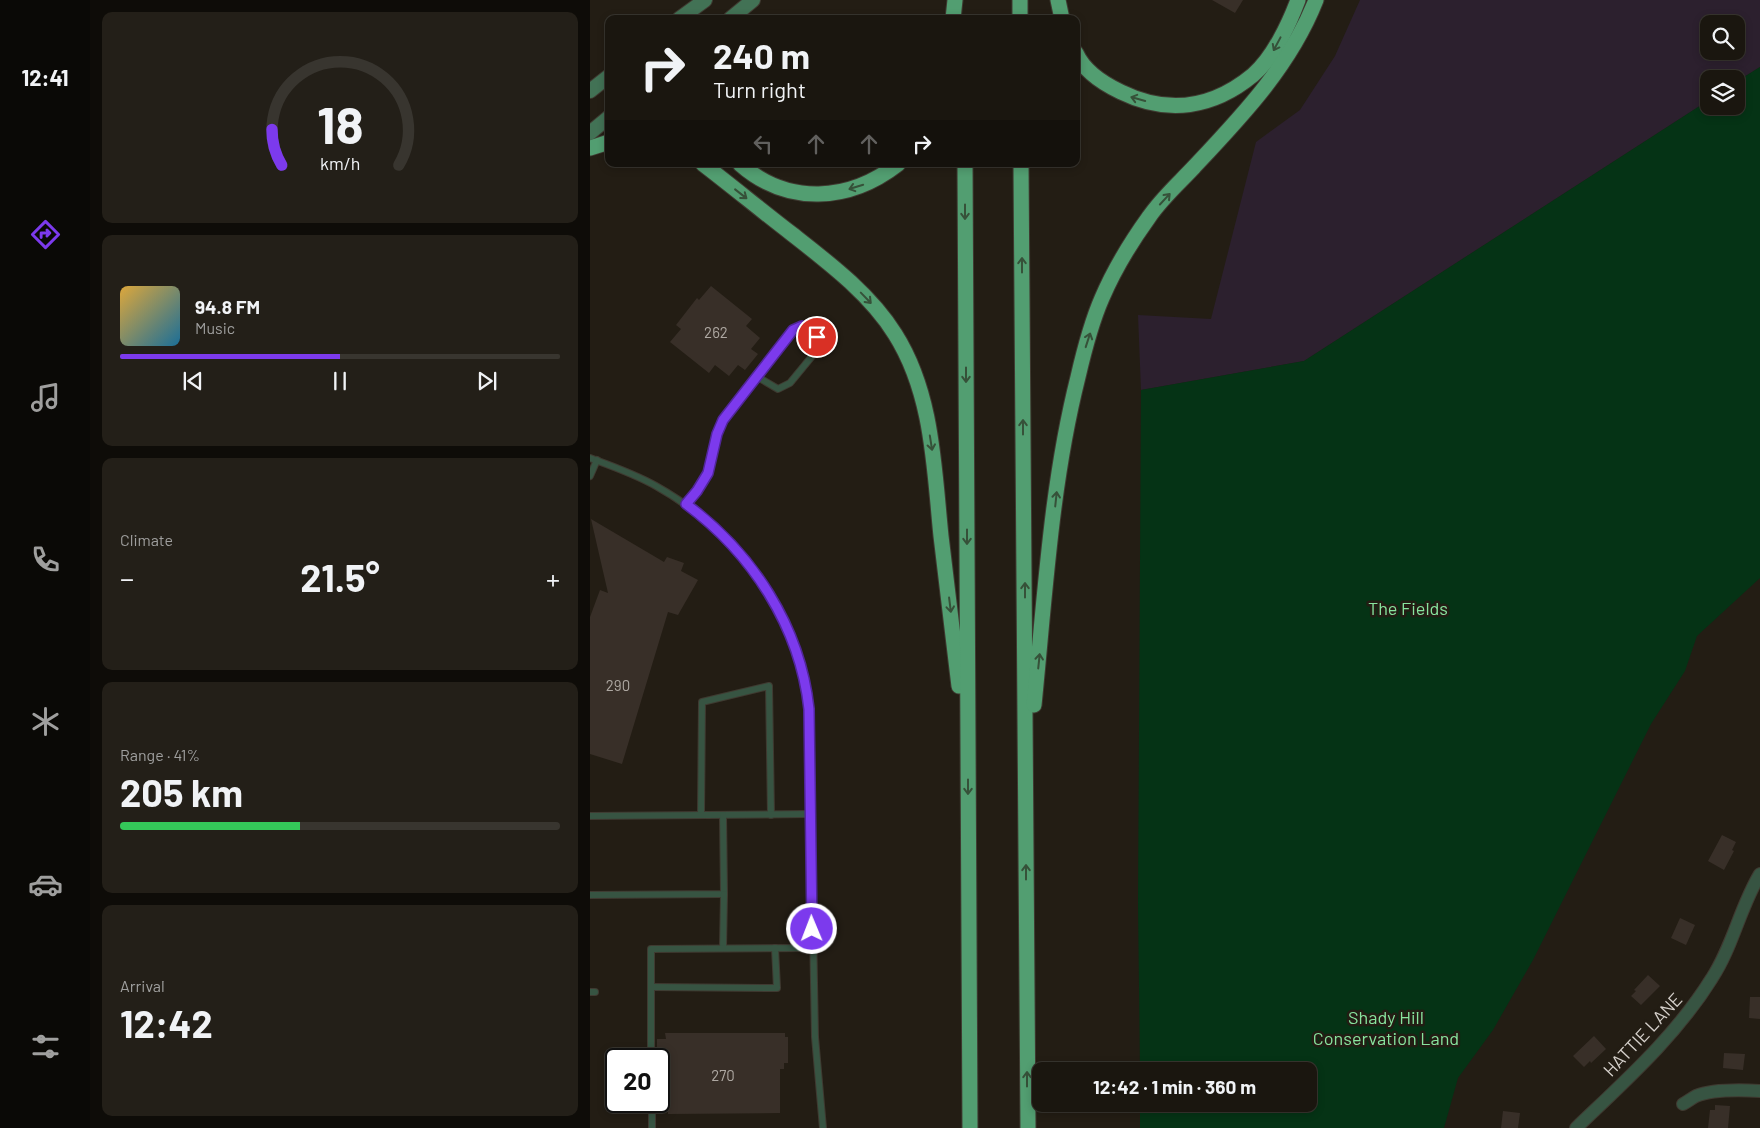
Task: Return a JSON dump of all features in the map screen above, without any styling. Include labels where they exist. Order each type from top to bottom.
[{"type":"highway","points":[[953,15],[955,0]]},
{"type":"highway","points":[[963,0],[963,15]]},
{"type":"highway","points":[[1020,0],[1020,15]]},
{"type":"highway","points":[[1058,0],[1061,15]]},
{"type":"highway","points":[[1080,61],[1105,84],[1128,96],[1166,107],[1193,105],[1224,94],[1253,74],[1274,50],[1298,0]]},
{"type":"highway","points":[[1026,779],[1057,483],[1070,409],[1084,350],[1101,299],[1120,260],[1150,215],[1235,123],[1281,68],[1309,20],[1316,0]]},
{"type":"highway","points":[[590,148],[605,143]]},
{"type":"highway","points":[[707,167],[846,278],[874,307],[895,333],[908,358],[926,410],[933,457],[968,761]]},
{"type":"highway","points":[[744,167],[766,182],[783,189],[804,194],[828,194],[859,188],[884,175],[894,167]]},
{"type":"highway","points":[[964,167],[970,1128]]},
{"type":"highway","points":[[1021,167],[1028,1128]]},
{"type":"main road","points":[[685,15],[705,0]]},
{"type":"main road","points":[[735,15],[753,0]]},
{"type":"main road","points":[[590,91],[605,79]]},
{"type":"main road","points":[[590,133],[605,120]]},
{"type":"street","name":"HATTIE LANE","points":[[1576,1128],[1666,1040],[1700,998],[1714,976],[1760,874]]},
{"type":"street","points":[[1683,1104],[1698,1096],[1716,1092],[1760,1091]]},
{"type":"lane","points":[[686,504],[704,481],[711,463],[717,434],[728,412],[756,376],[793,330],[802,326],[817,337],[818,349],[790,383],[778,389],[756,376]]},
{"type":"lane","points":[[590,458],[640,477],[686,504],[720,532],[746,561],[771,598],[790,636],[797,655],[807,690],[809,716],[816,1058],[823,1128]]},
{"type":"lane","points":[[590,476],[597,460]]},
{"type":"lane","points":[[701,815],[702,702],[769,686],[771,815]]},
{"type":"lane","points":[[590,816],[810,814]]},
{"type":"lane","points":[[723,815],[723,948]]},
{"type":"lane","points":[[590,895],[724,894]]},
{"type":"lane","points":[[650,987],[776,988],[775,948]]},
{"type":"lane","points":[[651,1048],[651,949],[813,948]]},
{"type":"lane","points":[[652,1113],[652,1128]]},
{"type":"shaded area","points":[[1360,0],[1760,0],[1760,67],[1745,76],[1745,70],[1700,70],[1700,106],[1304,361],[1141,390],[1138,315],[1211,319],[1256,142],[1300,110],[1335,56]]},
{"type":"green space","name":"The Fields","points":[[1760,67],[1760,578],[1697,636],[1685,671],[1651,724],[1533,960],[1493,1030],[1458,1078],[1444,1128],[1140,1128],[1140,1112],[1317,1112],[1317,1062],[1140,1062],[1138,903],[1141,390],[1304,361],[1700,106],[1700,115],[1745,115],[1745,76]]},
{"type":"building","points":[[1212,0],[1243,0],[1235,13]]},
{"type":"building","points":[[711,286],[752,319],[746,326],[760,338],[751,349],[758,354],[745,370],[738,365],[729,376],[715,365],[709,373],[670,342],[681,329],[676,325],[697,298],[699,300]]},
{"type":"building","points":[[591,519],[664,562],[667,557],[684,563],[681,571],[698,580],[678,615],[668,612],[622,764],[590,754],[590,617],[600,590],[608,593]]},
{"type":"building","points":[[1722,835],[1736,842],[1732,850],[1734,851],[1724,870],[1708,861]]},
{"type":"building","points":[[1680,918],[1695,925],[1686,945],[1671,938]]},
{"type":"building","points":[[1648,975],[1660,986],[1641,1005],[1631,996]]},
{"type":"building","points":[[1750,997],[1760,997],[1760,1019],[1749,1018]]},
{"type":"building","points":[[665,1033],[785,1033],[785,1037],[788,1037],[788,1063],[784,1063],[784,1069],[780,1069],[780,1113],[668,1114],[670,1113],[670,1048],[657,1048],[657,1039],[666,1039]]},
{"type":"building","points":[[1594,1036],[1606,1049],[1584,1067],[1573,1056]]},
{"type":"building","points":[[1724,1053],[1745,1054],[1743,1070],[1723,1068]]},
{"type":"building","points":[[1715,1105],[1730,1106],[1728,1128],[1708,1128],[1710,1110],[1715,1110]]},
{"type":"building","points":[[1503,1111],[1520,1113],[1518,1128],[1501,1128]]},
{"type":"route","points":[[812,929],[809,709],[807,690],[797,655],[782,617],[760,579],[720,532],[686,504],[708,473],[717,434],[728,412],[793,330],[802,326],[817,337]]},
{"type":"park label","name":"Shady Hill Conservation Land","points":[[1386,1028]]}]
